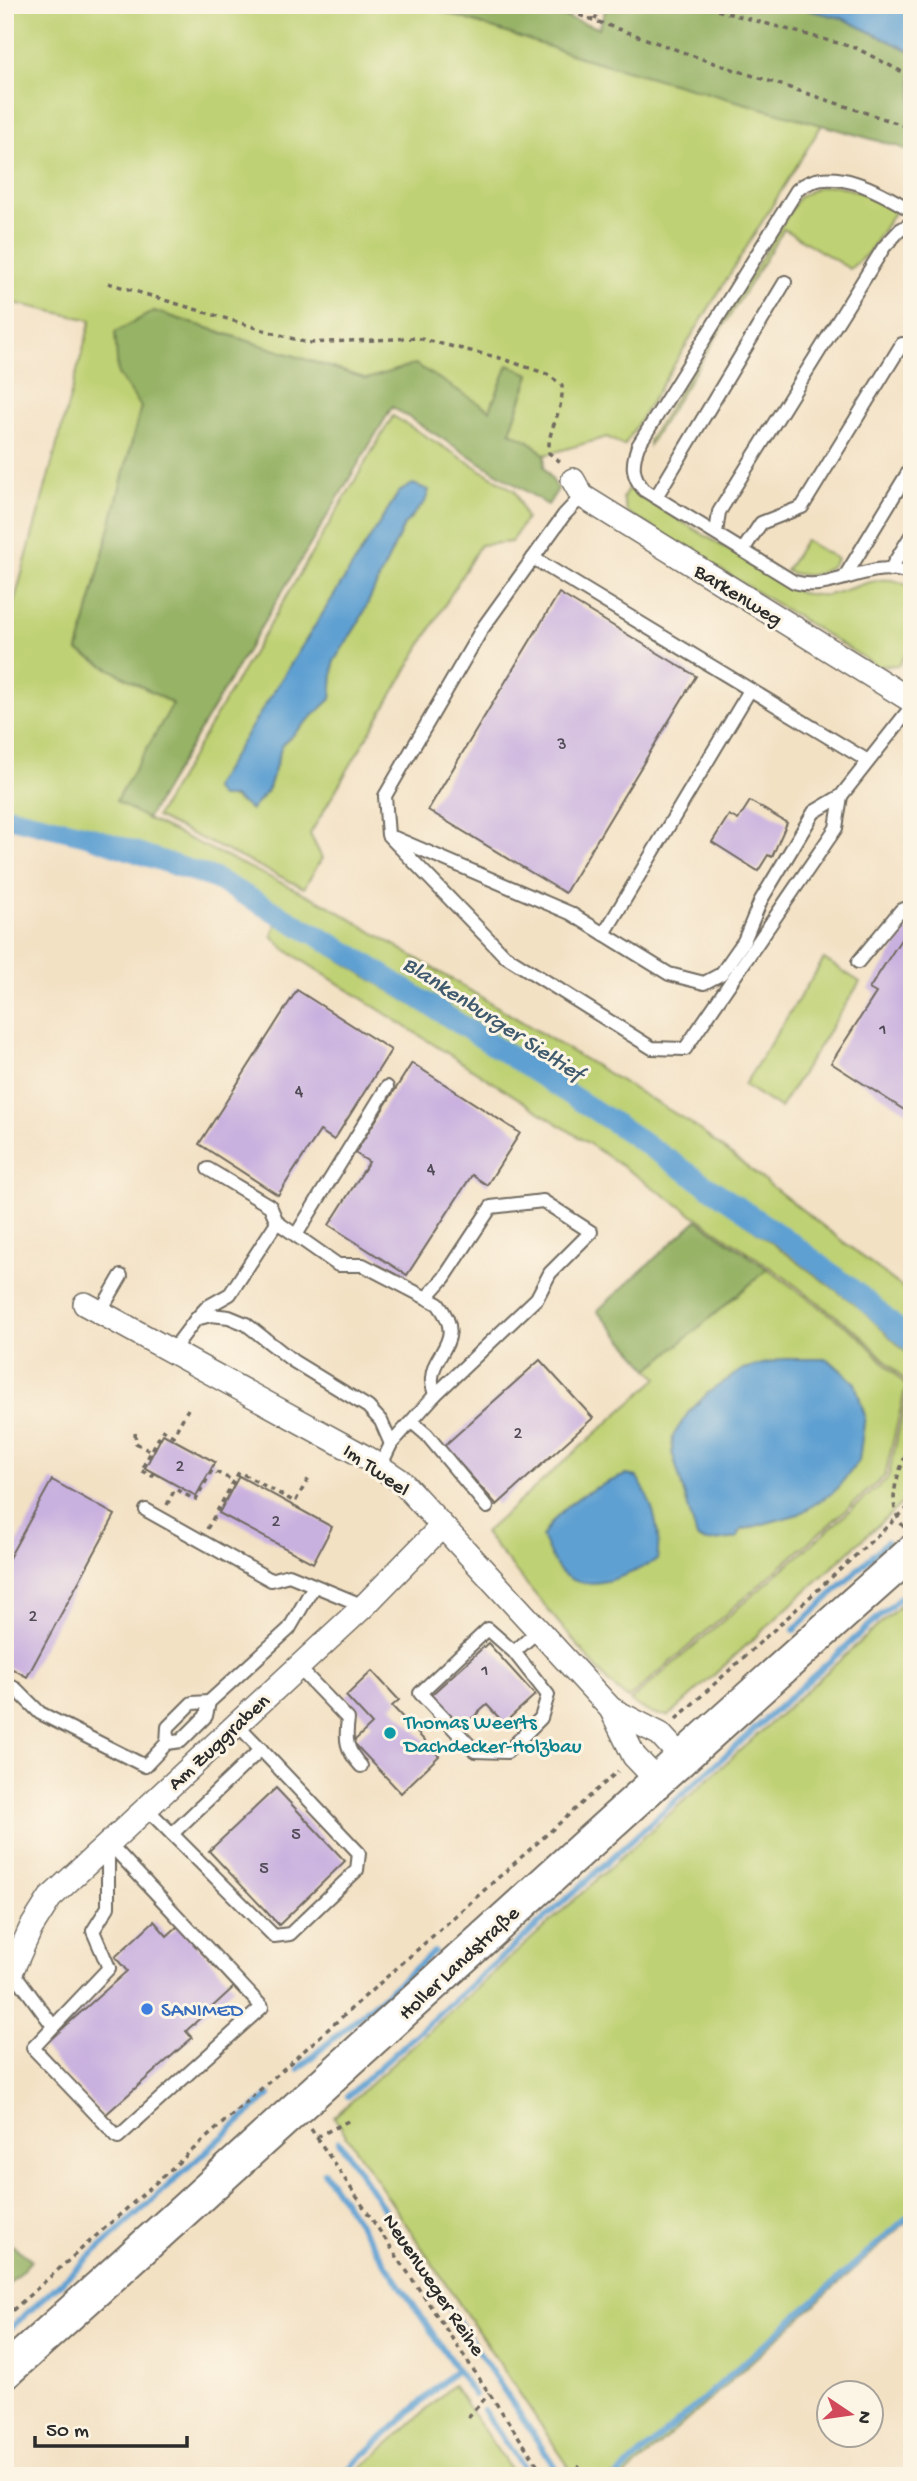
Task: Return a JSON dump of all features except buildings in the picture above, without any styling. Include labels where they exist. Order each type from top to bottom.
[{"type":"main road","name":"Holler Landstraße","points":[[5,2372],[298,2109],[645,1768],[912,1552]]},
{"type":"street","name":"Barkenweg","points":[[577,488],[912,703]]},
{"type":"street","name":"Im Tweel","points":[[92,1308],[401,1481],[611,1709],[645,1768]]},
{"type":"street","name":"Am Zuggraben","points":[[12,1970],[31,1928],[50,1898],[364,1606],[442,1526]]},
{"type":"street","name":"Im Tweel","points":[[611,1709],[670,1746]]},
{"type":"lane","points":[[912,211],[878,191],[833,178],[816,179],[797,190],[638,446],[633,474],[644,489],[656,498],[800,584],[890,570],[912,575]]},
{"type":"lane","points":[[716,533],[719,512],[864,278],[892,237],[912,223]]},
{"type":"lane","points":[[656,498],[785,282]]},
{"type":"lane","points":[[743,550],[761,523],[802,507],[902,344],[912,350]]},
{"type":"lane","points":[[844,578],[912,466]]},
{"type":"lane","points":[[577,488],[564,515],[482,629],[385,796],[388,835],[505,955],[652,1048],[685,1049],[836,828],[841,796]]},
{"type":"lane","points":[[890,570],[912,534]]},
{"type":"lane","points":[[533,558],[868,761]]},
{"type":"lane","points":[[604,934],[750,690]]},
{"type":"lane","points":[[388,835],[570,913],[669,974],[704,984],[721,974],[744,941],[761,900],[814,812],[841,796],[912,703]]},
{"type":"lane","points":[[858,962],[901,910],[912,907]]},
{"type":"lane","points":[[296,1235],[387,1087]]},
{"type":"lane","points":[[208,1169],[270,1206],[276,1222],[338,1265],[363,1265],[427,1297],[444,1312],[449,1334],[444,1353],[432,1378],[435,1395]]},
{"type":"lane","points":[[380,1467],[391,1444],[435,1395],[537,1298],[550,1273],[591,1232],[544,1201],[491,1207],[444,1278],[427,1297]]},
{"type":"lane","points":[[171,1352],[207,1307],[230,1294],[276,1222]]},
{"type":"lane","points":[[92,1308],[121,1276]]},
{"type":"lane","points":[[196,1319],[211,1315],[229,1317],[246,1324],[293,1361],[368,1407],[381,1421],[391,1444]]},
{"type":"lane","points":[[412,1422],[428,1435],[487,1507]]},
{"type":"lane","points":[[146,1510],[271,1580],[289,1575],[364,1606]]},
{"type":"lane","points":[[5,1683],[16,1689],[40,1713],[145,1766],[167,1743],[181,1741],[206,1716],[209,1702],[289,1629],[314,1586]]},
{"type":"lane","points":[[488,1629],[514,1652],[548,1695],[541,1718],[507,1752],[475,1751],[421,1693],[488,1629]]},
{"type":"lane","points":[[514,1652],[540,1629]]},
{"type":"lane","points":[[298,1667],[348,1718],[345,1740],[349,1754],[361,1766]]},
{"type":"lane","points":[[167,1743],[168,1727],[192,1703],[209,1702]]},
{"type":"lane","points":[[146,1808],[274,1936],[290,1934],[357,1870],[359,1853],[237,1724]]},
{"type":"lane","points":[[172,1834],[261,1749]]},
{"type":"lane","points":[[108,1842],[262,2007],[118,2137],[33,2048],[109,1968],[93,1931],[108,1907],[108,1842]]},
{"type":"lane","points":[[12,1970],[53,2026]]},
{"type":"path","points":[[551,5],[705,60],[912,128]]},
{"type":"path","points":[[595,20],[601,5]]},
{"type":"path","points":[[698,5],[856,48],[912,77]]},
{"type":"path","points":[[108,283],[307,343],[417,338],[500,358],[547,374],[562,385],[563,404],[548,438],[549,453],[561,461],[577,488]]},
{"type":"path","points":[[154,1473],[152,1476],[141,1470],[163,1430],[173,1436],[188,1409]]},
{"type":"path","points":[[135,1433],[136,1443],[151,1452]]},
{"type":"path","points":[[896,1518],[893,1492],[912,1439]]},
{"type":"path","points":[[160,1518],[175,1489],[196,1500],[212,1470],[234,1481]]},
{"type":"path","points":[[201,1541],[239,1472],[295,1502],[310,1476]]},
{"type":"path","points":[[670,1746],[912,1504]]},
{"type":"path","points":[[5,2317],[645,1768]]},
{"type":"path","name":"Neuenweger Reihe","points":[[298,2109],[545,2476]]},
{"type":"path","points":[[317,2137],[352,2119]]},
{"type":"path","points":[[468,2417],[490,2393]]},
{"type":"path","points":[[569,2476],[580,2466]]},
{"type":"green space","points":[[5,5],[423,5],[583,58],[823,123],[624,446],[607,437],[545,455],[529,441],[510,432],[530,375],[508,366],[490,410],[415,364],[367,379],[154,311],[118,374],[141,406],[78,651],[173,704],[117,801],[147,819],[324,903],[689,1122],[912,1295],[912,1334],[830,1266],[636,1131],[454,1015],[223,875],[93,830],[5,809],[5,636],[91,320],[5,301]]},
{"type":"green space","points":[[423,5],[528,5],[599,28],[607,5],[786,5],[842,18],[912,52],[912,154],[900,147],[583,58]]},
{"type":"green space","points":[[835,185],[883,199],[897,208],[868,253],[850,269],[784,229],[649,445],[649,440],[799,197],[818,187]]},
{"type":"green space","points":[[154,311],[367,379],[415,364],[490,410],[508,365],[530,374],[510,432],[529,441],[545,455],[544,467],[558,489],[548,505],[392,407],[147,819],[116,801],[173,704],[78,651],[141,407],[118,374],[115,332]]},
{"type":"green space","points":[[393,416],[515,491],[526,519],[511,542],[480,545],[310,834],[322,858],[304,888],[156,817]],"holes":[[[413,484],[425,502],[404,525],[359,622],[334,661],[331,699],[282,745],[269,788],[252,809],[214,788],[399,492]]]},
{"type":"green space","points":[[628,489],[800,593],[827,595],[881,580],[902,583],[912,589],[909,636],[912,644],[899,665],[877,666],[627,512],[623,498]]},
{"type":"green space","points":[[805,540],[837,559],[821,573],[800,575],[786,571]]},
{"type":"green space","points":[[277,921],[591,1116],[703,1192],[860,1308],[912,1358],[912,1494],[669,1716],[652,1714],[630,1701],[888,1478],[909,1385],[860,1334],[780,1274],[591,1145],[286,950],[272,936]]},
{"type":"green space","points":[[824,959],[860,982],[780,1108],[744,1085]]},
{"type":"green space","points":[[697,1220],[768,1269],[649,1369],[597,1311]]},
{"type":"green space","points":[[768,1269],[859,1336],[906,1386],[885,1476],[628,1699],[608,1682],[484,1533],[658,1378],[649,1369]],"holes":[[[828,1359],[855,1383],[865,1416],[799,1514],[741,1530],[736,1538],[706,1542],[672,1452]],[[626,1475],[637,1477],[636,1571],[594,1583],[542,1537],[558,1515],[578,1498]]]},
{"type":"green space","points":[[912,1595],[912,2217],[625,2476],[575,2476],[334,2117]]},
{"type":"green space","points":[[5,2240],[32,2260],[5,2288]]},
{"type":"green space","points":[[453,2385],[515,2476],[353,2476]]},
{"type":"water","points":[[786,5],[912,5],[912,52],[842,18]]},
{"type":"water","points":[[413,484],[429,490],[425,502],[404,525],[359,622],[334,661],[331,699],[282,745],[269,788],[251,810],[233,797],[220,797],[213,788],[399,492]]},
{"type":"water","points":[[783,1359],[828,1359],[855,1383],[865,1416],[859,1461],[834,1492],[799,1514],[741,1530],[737,1538],[706,1542],[697,1538],[672,1452],[673,1436],[688,1413],[709,1392],[743,1369]]},
{"type":"water","points":[[626,1475],[637,1477],[651,1506],[657,1527],[657,1560],[609,1580],[595,1583],[570,1579],[557,1567],[542,1537],[558,1515],[578,1498]]},
{"type":"waterway","name":"Blankenburger Sieltief","points":[[5,816],[85,835],[216,879],[355,957],[619,1126],[793,1244],[861,1296],[912,1342]]},
{"type":"waterway","points":[[794,1630],[887,1542]]},
{"type":"waterway","points":[[348,2096],[912,1587]]},
{"type":"waterway","points":[[298,2069],[434,1952]]},
{"type":"waterway","points":[[5,2333],[269,2095]]},
{"type":"waterway","points":[[339,2141],[556,2469]]},
{"type":"waterway","points":[[324,2172],[474,2395]]},
{"type":"waterway","points":[[617,2476],[912,2213]]},
{"type":"waterway","points":[[341,2476],[457,2369]]},
{"type":"waterway","points":[[483,2410],[529,2476]]},
{"type":"place","name":"Thomas Weerts Dachdecker-Holzbau","points":[[390,1733]]},
{"type":"place","name":"SANIMED","points":[[147,2009]]}]
